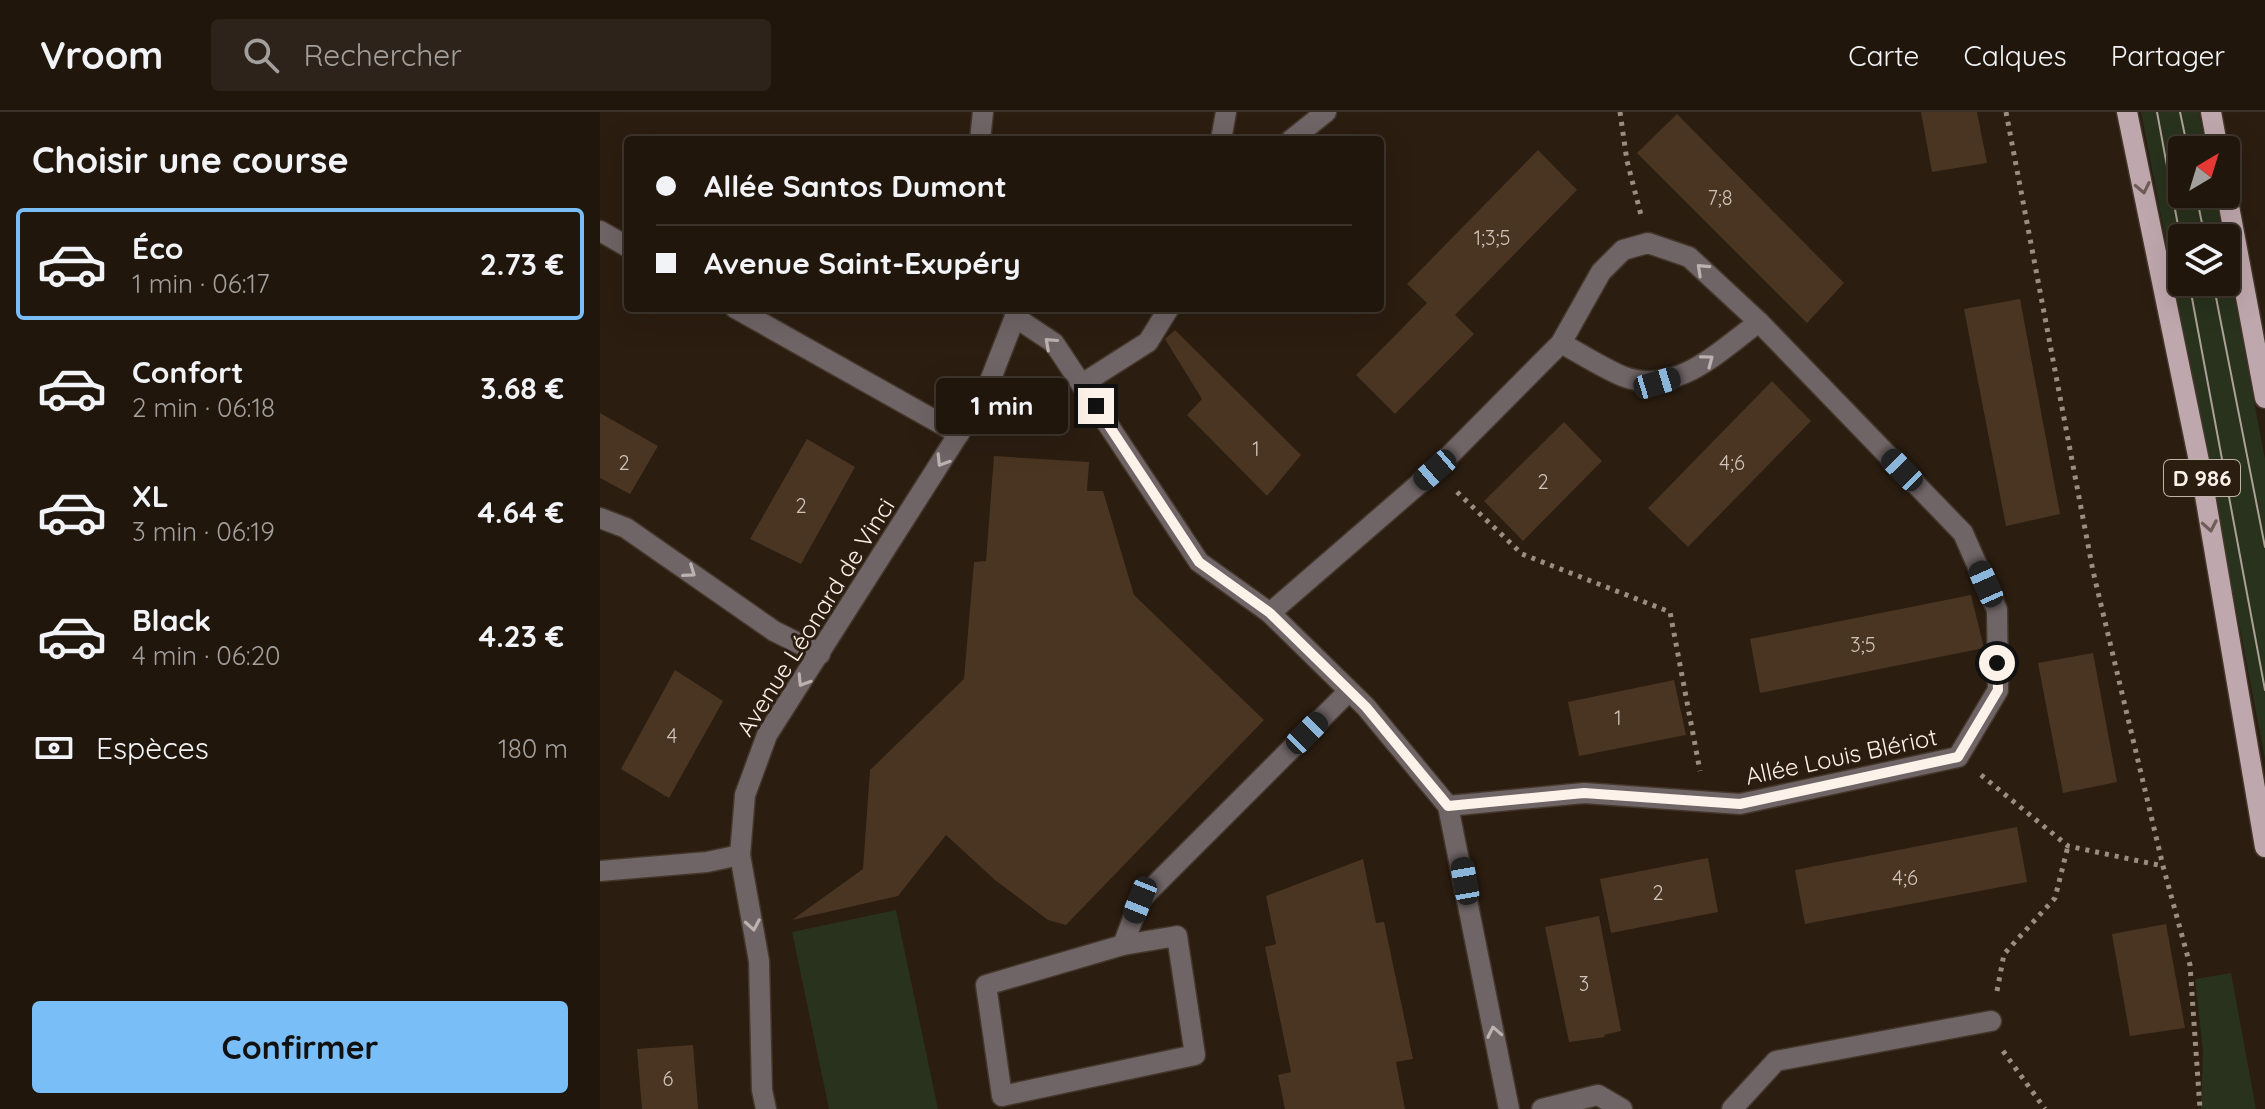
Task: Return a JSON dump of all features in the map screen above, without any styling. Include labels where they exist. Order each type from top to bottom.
[{"type":"main road","name":"D 986","points":[[2127,112],[2200,466],[2265,847]]},
{"type":"main road","points":[[2211,112],[2215,136]]},
{"type":"main road","points":[[2229,208],[2265,398]]},
{"type":"street","points":[[980,136],[983,112]]},
{"type":"street","points":[[1222,136],[1226,112]]},
{"type":"street","points":[[1296,136],[1326,112]]},
{"type":"street","points":[[600,231],[624,245]]},
{"type":"street","points":[[1270,613],[1435,470],[1561,343],[1601,272],[1623,250],[1648,243],[1689,257],[1759,322],[1963,533],[1997,610],[1998,690],[1958,757]]},
{"type":"street","points":[[742,312],[959,434]]},
{"type":"street","points":[[1014,312],[1054,343],[1199,562],[1270,613],[1349,691],[1448,806],[1509,1109]]},
{"type":"street","name":"Avenue Léonard de Vinci","points":[[766,1109],[762,1090],[759,961],[740,855],[745,795],[767,735],[986,391],[1014,312]]},
{"type":"street","points":[[1082,384],[1148,342],[1167,312]]},
{"type":"street","points":[[1561,343],[1623,376],[1657,383],[1691,372],[1759,322]]},
{"type":"street","points":[[600,518],[626,528],[774,631],[820,654]]},
{"type":"street","points":[[1123,945],[1140,900],[1349,691]]},
{"type":"street","name":"Allée Louis Blériot","points":[[1448,806],[1584,793],[1740,804],[1958,757]]},
{"type":"street","points":[[600,871],[707,862],[740,855]]},
{"type":"street","points":[[1177,936],[1195,1055],[1002,1096],[986,985],[1123,945],[1177,936]]},
{"type":"street","points":[[1732,1109],[1776,1061],[1991,1021]]},
{"type":"street","points":[[1542,1109],[1598,1095],[1622,1109]]},
{"type":"path","points":[[1620,112],[1627,161],[1648,243]]},
{"type":"path","points":[[2006,112],[2093,571],[2194,986],[2200,1109]]},
{"type":"path","points":[[1435,470],[1522,554],[1670,612],[1706,803]]},
{"type":"path","points":[[1958,757],[2068,846],[2163,866]]},
{"type":"path","points":[[2045,1109],[2005,1056],[1991,1021],[2004,954],[2055,898],[2068,846]]},
{"type":"green space","points":[[2141,112],[2199,112],[2203,136],[2168,136],[2168,208],[2218,208],[2220,224],[2168,224],[2168,253]]},
{"type":"green space","points":[[2176,296],[2234,296],[2265,459],[2265,759]]},
{"type":"green space","points":[[896,910],[938,1109],[829,1109],[792,932]]},
{"type":"green space","points":[[2231,973],[2256,1109],[2201,1109],[2203,1052],[2195,979]]},
{"type":"building","points":[[1921,112],[1977,112],[1987,163],[1932,172]]},
{"type":"building","points":[[1677,114],[1844,283],[1807,323],[1637,153]]},
{"type":"building","points":[[1538,150],[1577,190],[1455,315],[1474,334],[1395,414],[1356,375],[1427,303],[1407,284]]},
{"type":"building","points":[[2020,299],[2060,514],[2006,526],[1964,309]]},
{"type":"building","points":[[1175,330],[1301,455],[1267,496],[1187,415],[1202,399],[1165,339]]},
{"type":"building","points":[[1772,381],[1811,421],[1688,547],[1648,508]]},
{"type":"building","points":[[600,413],[658,446],[630,494],[600,478]]},
{"type":"building","points":[[1564,422],[1602,461],[1523,541],[1484,501]]},
{"type":"building","points":[[807,439],[855,467],[801,564],[750,539]]},
{"type":"building","points":[[994,456],[1089,462],[1087,491],[1103,491],[1134,595],[1264,720],[1066,925],[1048,920],[995,880],[946,835],[898,896],[792,920],[863,869],[870,770],[964,679],[974,562],[986,561]]},
{"type":"building","points":[[1971,595],[1984,648],[1760,693],[1750,639]]},
{"type":"building","points":[[2093,653],[2117,782],[2063,793],[2038,663]]},
{"type":"building","points":[[675,670],[723,701],[669,798],[621,769]]},
{"type":"building","points":[[1674,680],[1686,735],[1579,756],[1568,702]]},
{"type":"building","points":[[2017,827],[2027,882],[1805,924],[1795,870]]},
{"type":"building","points":[[1708,858],[1718,912],[1611,933],[1600,879]]},
{"type":"building","points":[[1363,859],[1376,923],[1384,922],[1413,1059],[1396,1062],[1405,1109],[1285,1109],[1278,1075],[1291,1072],[1265,947],[1276,944],[1266,896]]},
{"type":"building","points":[[1599,916],[1621,1031],[1605,1037],[1569,1042],[1545,927]]},
{"type":"building","points":[[2166,924],[2185,1028],[2130,1036],[2112,934]]},
{"type":"building","points":[[693,1045],[698,1109],[642,1109],[637,1049]]},
{"type":"tram line","points":[[2157,112],[2178,224]]},
{"type":"tram line","points":[[2180,112],[2185,136]]},
{"type":"tram line","points":[[2199,208],[2202,224]]},
{"type":"tram line","points":[[2192,296],[2265,690]]},
{"type":"tram line","points":[[2216,296],[2265,547]]},
{"type":"route","points":[[1096,406],[1199,562],[1270,613],[1366,707],[1448,806],[1584,793],[1740,804],[1958,757],[1998,690],[1997,663]]}]
